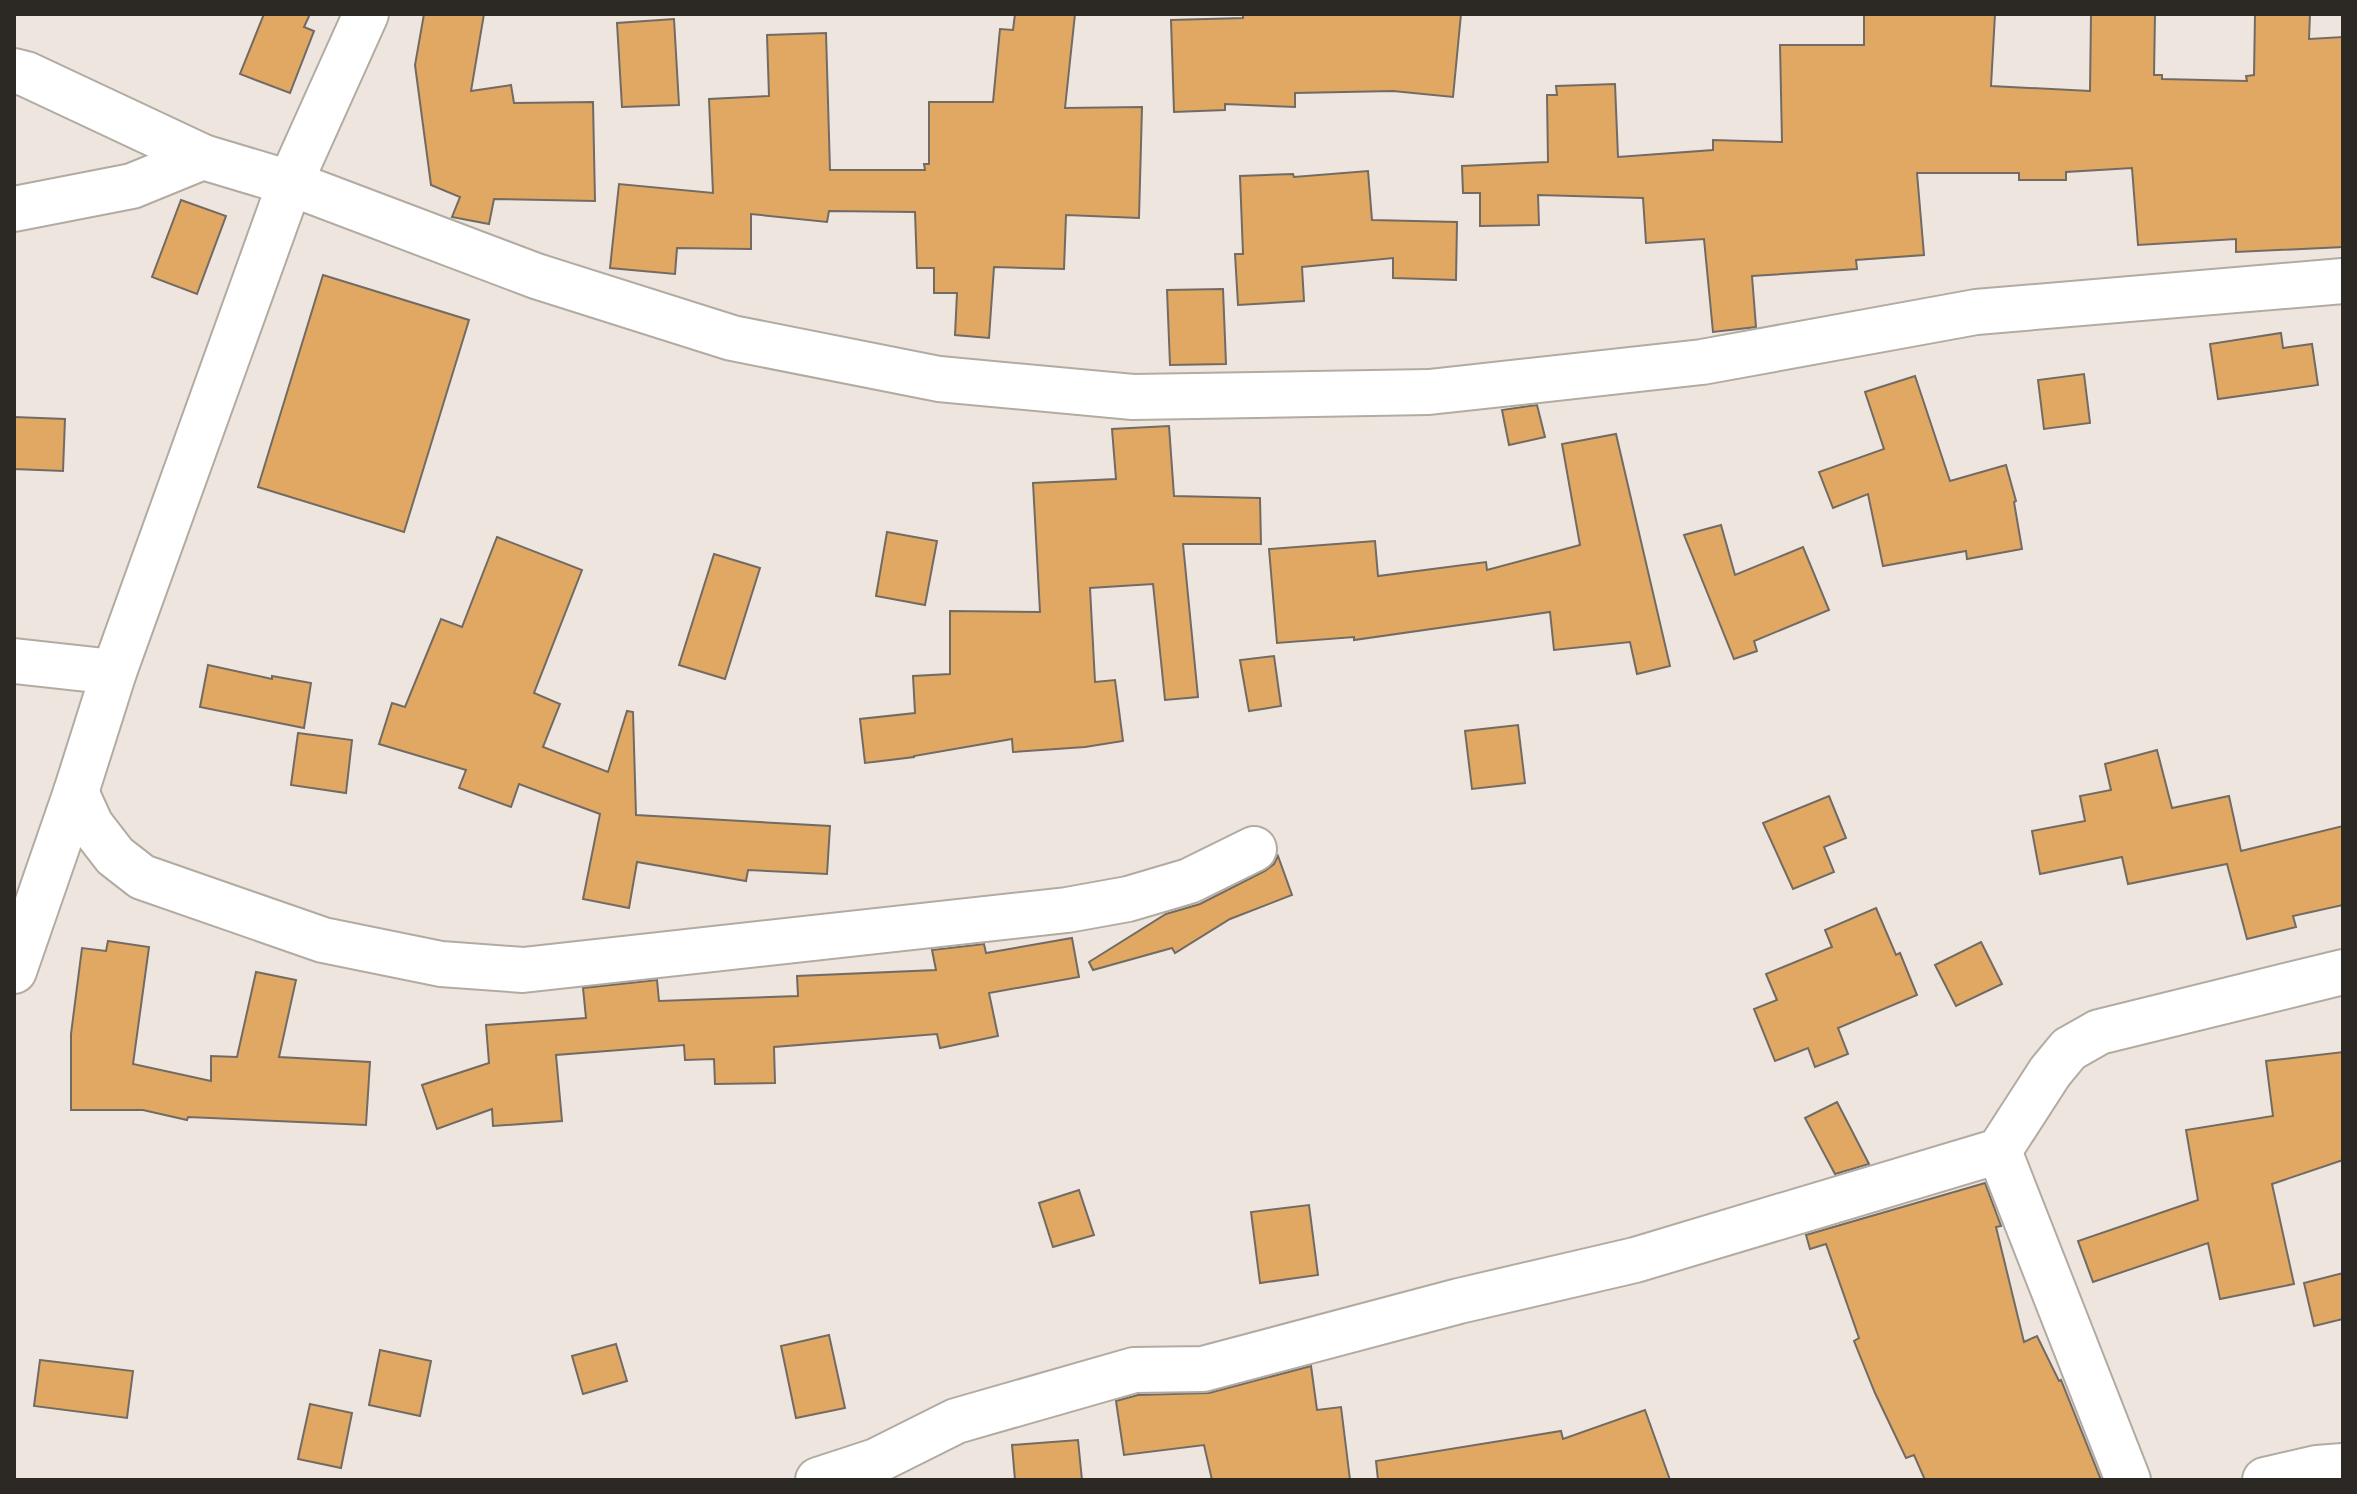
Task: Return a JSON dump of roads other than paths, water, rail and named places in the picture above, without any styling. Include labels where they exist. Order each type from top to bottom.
[{"type":"street","points":[[14,971],[114,672],[290,183],[366,14]]},
{"type":"street","points":[[14,71],[203,157],[290,183],[536,276],[732,338],[939,379],[1133,397],[1429,392],[1702,362],[1976,312],[2343,281]]},
{"type":"street","points":[[14,209],[132,186],[203,157]]},
{"type":"street","points":[[14,661],[114,672]]},
{"type":"street","points":[[76,792],[91,825],[115,856],[142,877],[323,940],[441,964],[523,970],[1067,910],[1128,899],[1189,881],[1254,849]]},
{"type":"street","points":[[818,1480],[876,1461],[956,1421],[1134,1370],[1203,1369],[1459,1301],[1635,1260],[1999,1151],[2059,1060],[2069,1049],[2099,1032],[2343,972]]},
{"type":"street","points":[[1999,1151],[2128,1480]]},
{"type":"street","points":[[2265,1480],[2317,1468],[2343,1466]]}]
